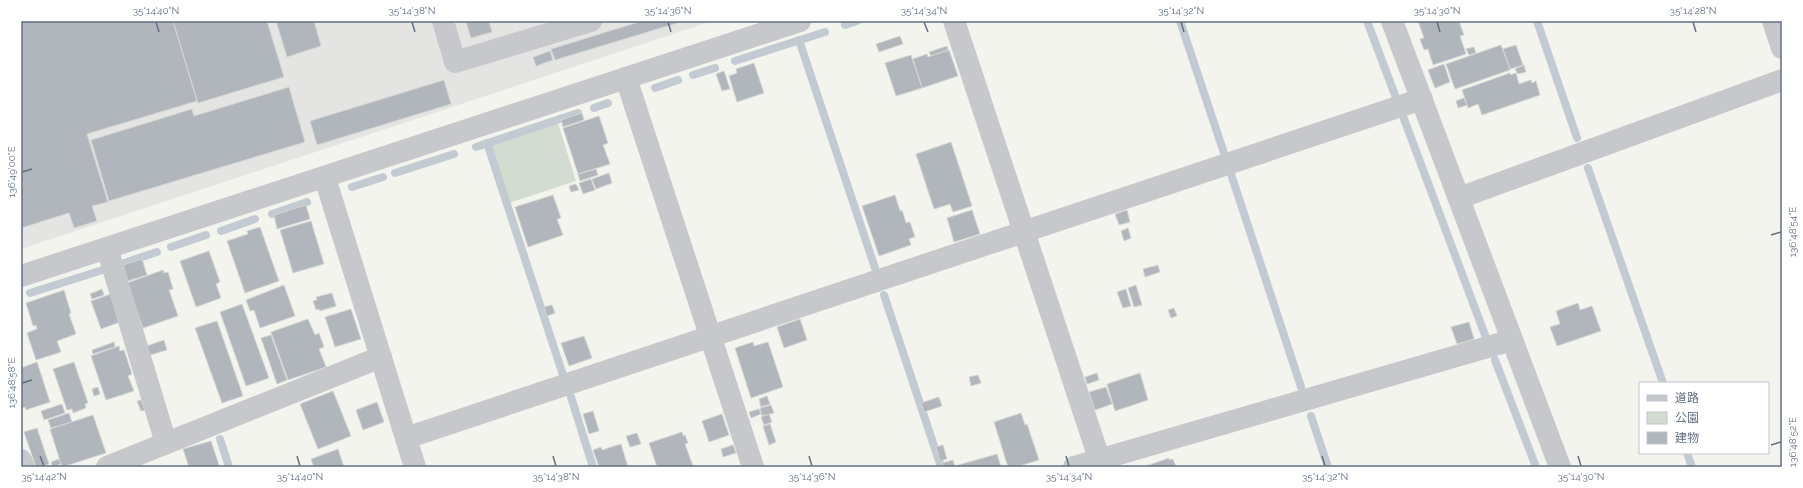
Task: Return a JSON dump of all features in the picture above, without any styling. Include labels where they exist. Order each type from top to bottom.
[{"type":"street","points":[[443,21],[455,62],[591,21]]},
{"type":"street","points":[[21,276],[325,178],[800,21]]},
{"type":"street","points":[[954,21],[1101,463]]},
{"type":"street","points":[[1392,21],[1560,467]]},
{"type":"street","points":[[1772,21],[1782,48]]},
{"type":"street","points":[[626,78],[753,467]]},
{"type":"street","points":[[1459,198],[1782,80]]},
{"type":"street","points":[[406,438],[1422,99]]},
{"type":"street","points":[[325,178],[415,467]]},
{"type":"street","points":[[107,248],[166,443]]},
{"type":"street","points":[[1074,467],[1101,463],[1512,340]]},
{"type":"street","points":[[107,467],[380,357]]},
{"type":"street","points":[[21,460],[24,467]]},
{"type":"shaded area","points":[[21,21],[713,21],[21,249]]},
{"type":"green space","points":[[558,123],[576,181],[509,203],[491,145]]},
{"type":"building","points":[[21,21],[173,21],[197,101],[87,134],[108,202],[92,206],[97,221],[74,228],[69,213],[21,228]]},
{"type":"building","points":[[173,21],[267,21],[284,77],[198,103]]},
{"type":"building","points":[[276,21],[314,21],[321,46],[287,57]]},
{"type":"building","points":[[489,21],[492,32],[471,38],[466,22]]},
{"type":"building","points":[[642,21],[684,21],[555,60],[551,49]]},
{"type":"building","points":[[1418,21],[1459,21],[1464,35],[1460,36],[1466,54],[1433,65],[1428,49],[1424,50],[1420,39],[1424,38]]},
{"type":"building","points":[[900,36],[903,44],[879,52],[876,44]]},
{"type":"building","points":[[1501,45],[1510,70],[1455,89],[1446,64]]},
{"type":"building","points":[[1516,45],[1523,65],[1510,69],[1503,49]]},
{"type":"building","points":[[947,46],[948,50],[931,56],[929,52]]},
{"type":"building","points":[[1474,47],[1476,53],[1469,55],[1466,49]]},
{"type":"building","points":[[949,50],[958,76],[922,88],[913,59],[927,54],[928,57]]},
{"type":"building","points":[[550,51],[553,60],[536,66],[533,57]]},
{"type":"building","points":[[911,55],[922,88],[896,96],[885,63]]},
{"type":"building","points":[[754,63],[764,93],[737,102],[729,76],[737,73],[736,69]]},
{"type":"building","points":[[1444,64],[1450,82],[1435,88],[1428,70]]},
{"type":"building","points":[[1524,65],[1526,72],[1518,74],[1515,69]]},
{"type":"building","points":[[724,71],[730,89],[722,91],[716,74]]},
{"type":"building","points":[[1510,73],[1510,75],[1516,73],[1519,84],[1531,80],[1532,83],[1536,81],[1540,95],[1482,115],[1478,104],[1468,108],[1462,90]]},
{"type":"building","points":[[444,80],[451,104],[317,145],[310,121]]},
{"type":"building","points":[[289,87],[305,142],[109,201],[91,140],[192,109],[194,116]]},
{"type":"building","points":[[1464,98],[1467,105],[1458,108],[1456,101]]},
{"type":"building","points":[[582,113],[584,120],[563,127],[561,120]]},
{"type":"building","points":[[599,116],[608,143],[603,145],[610,164],[578,174],[563,128]]},
{"type":"building","points":[[951,142],[972,206],[953,212],[950,204],[934,209],[916,154]]},
{"type":"building","points":[[596,169],[598,175],[580,181],[578,174]]},
{"type":"building","points":[[609,173],[612,183],[596,189],[592,179]]},
{"type":"building","points":[[591,179],[595,190],[583,194],[579,183]]},
{"type":"building","points":[[576,184],[579,190],[571,192],[569,186]]},
{"type":"building","points":[[553,195],[561,218],[557,219],[563,235],[528,247],[515,207]]},
{"type":"building","points":[[895,195],[900,211],[902,210],[906,223],[910,222],[915,237],[909,239],[911,245],[879,256],[862,206]]},
{"type":"building","points":[[306,205],[310,219],[277,229],[274,215]]},
{"type":"building","points":[[972,210],[980,234],[954,242],[947,218]]},
{"type":"building","points":[[1127,210],[1130,222],[1119,225],[1115,214]]},
{"type":"building","points":[[311,221],[324,264],[293,273],[280,230]]},
{"type":"building","points":[[260,227],[279,281],[245,293],[227,241],[248,234],[247,231]]},
{"type":"building","points":[[1128,228],[1131,238],[1124,241],[1121,231]]},
{"type":"building","points":[[209,251],[220,282],[216,284],[221,298],[196,307],[180,261]]},
{"type":"building","points":[[142,259],[147,275],[128,281],[123,265]]},
{"type":"building","points":[[1158,265],[1160,272],[1145,277],[1143,269]]},
{"type":"building","points":[[163,270],[164,273],[168,272],[173,289],[169,290],[178,316],[143,328],[127,283]]},
{"type":"building","points":[[284,285],[295,316],[260,328],[254,310],[250,311],[246,300]]},
{"type":"building","points":[[1136,285],[1142,305],[1134,307],[1128,288]]},
{"type":"building","points":[[102,289],[104,295],[92,299],[90,294]]},
{"type":"building","points":[[1126,289],[1131,306],[1123,308],[1117,292]]},
{"type":"building","points":[[64,290],[71,313],[69,314],[76,334],[57,341],[61,352],[36,360],[27,333],[37,329],[36,325],[33,326],[26,303]]},
{"type":"building","points":[[332,293],[336,306],[320,311],[319,309],[316,310],[313,301],[317,300],[316,297]]},
{"type":"building","points":[[111,294],[120,322],[101,329],[91,301]]},
{"type":"building","points":[[1578,303],[1580,310],[1592,306],[1601,331],[1557,346],[1550,327],[1560,324],[1556,311]]},
{"type":"building","points":[[242,304],[269,378],[246,386],[220,312]]},
{"type":"building","points":[[552,305],[555,313],[547,316],[544,307]]},
{"type":"building","points":[[1174,308],[1177,316],[1171,318],[1168,310]]},
{"type":"building","points":[[351,309],[361,339],[335,347],[325,317]]},
{"type":"building","points":[[308,319],[315,335],[319,333],[324,347],[319,349],[326,367],[288,380],[271,332]]},
{"type":"building","points":[[800,319],[807,340],[784,348],[777,327]]},
{"type":"building","points":[[217,321],[243,396],[222,403],[195,328]]},
{"type":"building","points":[[1469,322],[1474,339],[1457,344],[1451,327]]},
{"type":"building","points":[[271,335],[287,380],[277,384],[261,338]]},
{"type":"building","points":[[584,336],[592,358],[569,366],[561,343]]},
{"type":"building","points":[[164,340],[167,350],[150,355],[147,346]]},
{"type":"building","points":[[114,342],[115,347],[93,354],[92,350]]},
{"type":"building","points":[[753,342],[754,346],[768,342],[783,387],[751,398],[735,348]]},
{"type":"building","points":[[119,346],[120,351],[124,350],[132,374],[128,376],[134,391],[106,400],[91,356]]},
{"type":"building","points":[[37,362],[50,402],[26,410],[25,407],[21,409],[21,368]]},
{"type":"building","points":[[74,362],[88,403],[85,404],[86,408],[73,413],[72,409],[67,410],[53,369]]},
{"type":"building","points":[[1097,373],[1099,380],[1087,384],[1085,377]]},
{"type":"building","points":[[1140,373],[1148,400],[1115,411],[1107,384]]},
{"type":"building","points":[[978,375],[981,383],[971,386],[969,377]]},
{"type":"building","points":[[98,387],[100,394],[94,396],[92,389]]},
{"type":"building","points":[[1106,387],[1112,404],[1095,410],[1089,392]]},
{"type":"building","points":[[333,391],[351,436],[318,449],[300,404]]},
{"type":"building","points":[[767,396],[770,404],[761,407],[759,399]]},
{"type":"building","points":[[939,397],[942,406],[924,412],[921,403]]},
{"type":"building","points":[[141,400],[145,410],[141,411],[137,401]]},
{"type":"building","points":[[377,402],[384,422],[363,430],[356,410]]},
{"type":"building","points":[[62,404],[65,413],[44,420],[41,411]]},
{"type":"building","points":[[771,405],[774,413],[762,416],[760,408]]},
{"type":"building","points":[[759,409],[761,414],[751,418],[749,412]]},
{"type":"building","points":[[593,411],[599,431],[589,434],[583,414]]},
{"type":"building","points":[[69,413],[72,422],[51,428],[48,420]]},
{"type":"building","points":[[1021,413],[1025,425],[1027,424],[1039,460],[1016,467],[1008,467],[994,422]]},
{"type":"building","points":[[722,414],[729,435],[709,442],[702,421]]},
{"type":"building","points":[[769,414],[772,422],[764,425],[761,417]]},
{"type":"building","points":[[93,415],[106,453],[62,467],[50,429]]},
{"type":"building","points":[[770,424],[776,442],[769,445],[763,426]]},
{"type":"building","points":[[37,428],[49,464],[41,467],[36,467],[24,432]]},
{"type":"building","points":[[682,432],[688,443],[685,444],[693,466],[657,467],[649,443]]},
{"type":"building","points":[[637,433],[641,444],[630,447],[626,436]]},
{"type":"building","points":[[211,441],[219,465],[212,467],[189,467],[183,449]]},
{"type":"building","points":[[621,444],[628,467],[599,467],[593,450],[601,447],[602,450]]},
{"type":"building","points":[[733,445],[736,453],[723,457],[721,449]]},
{"type":"building","points":[[943,445],[947,459],[940,461],[936,447]]},
{"type":"building","points":[[338,449],[344,467],[314,467],[311,459]]},
{"type":"building","points":[[997,454],[1001,467],[955,466]]},
{"type":"building","points":[[1169,458],[1169,460],[1173,459],[1176,467],[1146,467],[1146,466]]},
{"type":"building","points":[[59,459],[61,464],[53,467],[51,462]]},
{"type":"building","points":[[953,460],[955,467],[943,467],[942,463]]},
{"type":"waterway","points":[[845,25],[857,21]]},
{"type":"waterway","points":[[1180,21],[1224,153]]},
{"type":"waterway","points":[[1367,21],[1395,95]]},
{"type":"waterway","points":[[1537,21],[1577,138]]},
{"type":"waterway","points":[[735,61],[825,32]]},
{"type":"waterway","points":[[799,40],[875,268]]},
{"type":"waterway","points":[[693,75],[715,68]]},
{"type":"waterway","points":[[655,88],[678,80]]},
{"type":"waterway","points":[[594,108],[608,103]]},
{"type":"waterway","points":[[476,147],[578,113]]},
{"type":"waterway","points":[[1404,119],[1485,335]]},
{"type":"waterway","points":[[487,143],[563,375]]},
{"type":"waterway","points":[[395,173],[454,154]]},
{"type":"waterway","points":[[1588,168],[1663,382]]},
{"type":"waterway","points":[[1231,174],[1301,387]]},
{"type":"waterway","points":[[352,187],[383,177]]},
{"type":"waterway","points":[[272,214],[307,202]]},
{"type":"waterway","points":[[221,231],[255,219]]},
{"type":"waterway","points":[[171,247],[206,235]]},
{"type":"waterway","points":[[121,264],[157,252]]},
{"type":"waterway","points":[[30,293],[109,268]]},
{"type":"waterway","points":[[884,295],[941,467]]},
{"type":"waterway","points":[[1495,360],[1536,467]]},
{"type":"waterway","points":[[571,397],[593,467]]},
{"type":"waterway","points":[[1311,416],[1328,467]]},
{"type":"waterway","points":[[220,439],[229,467]]},
{"type":"waterway","points":[[1687,454],[1692,467]]}]
